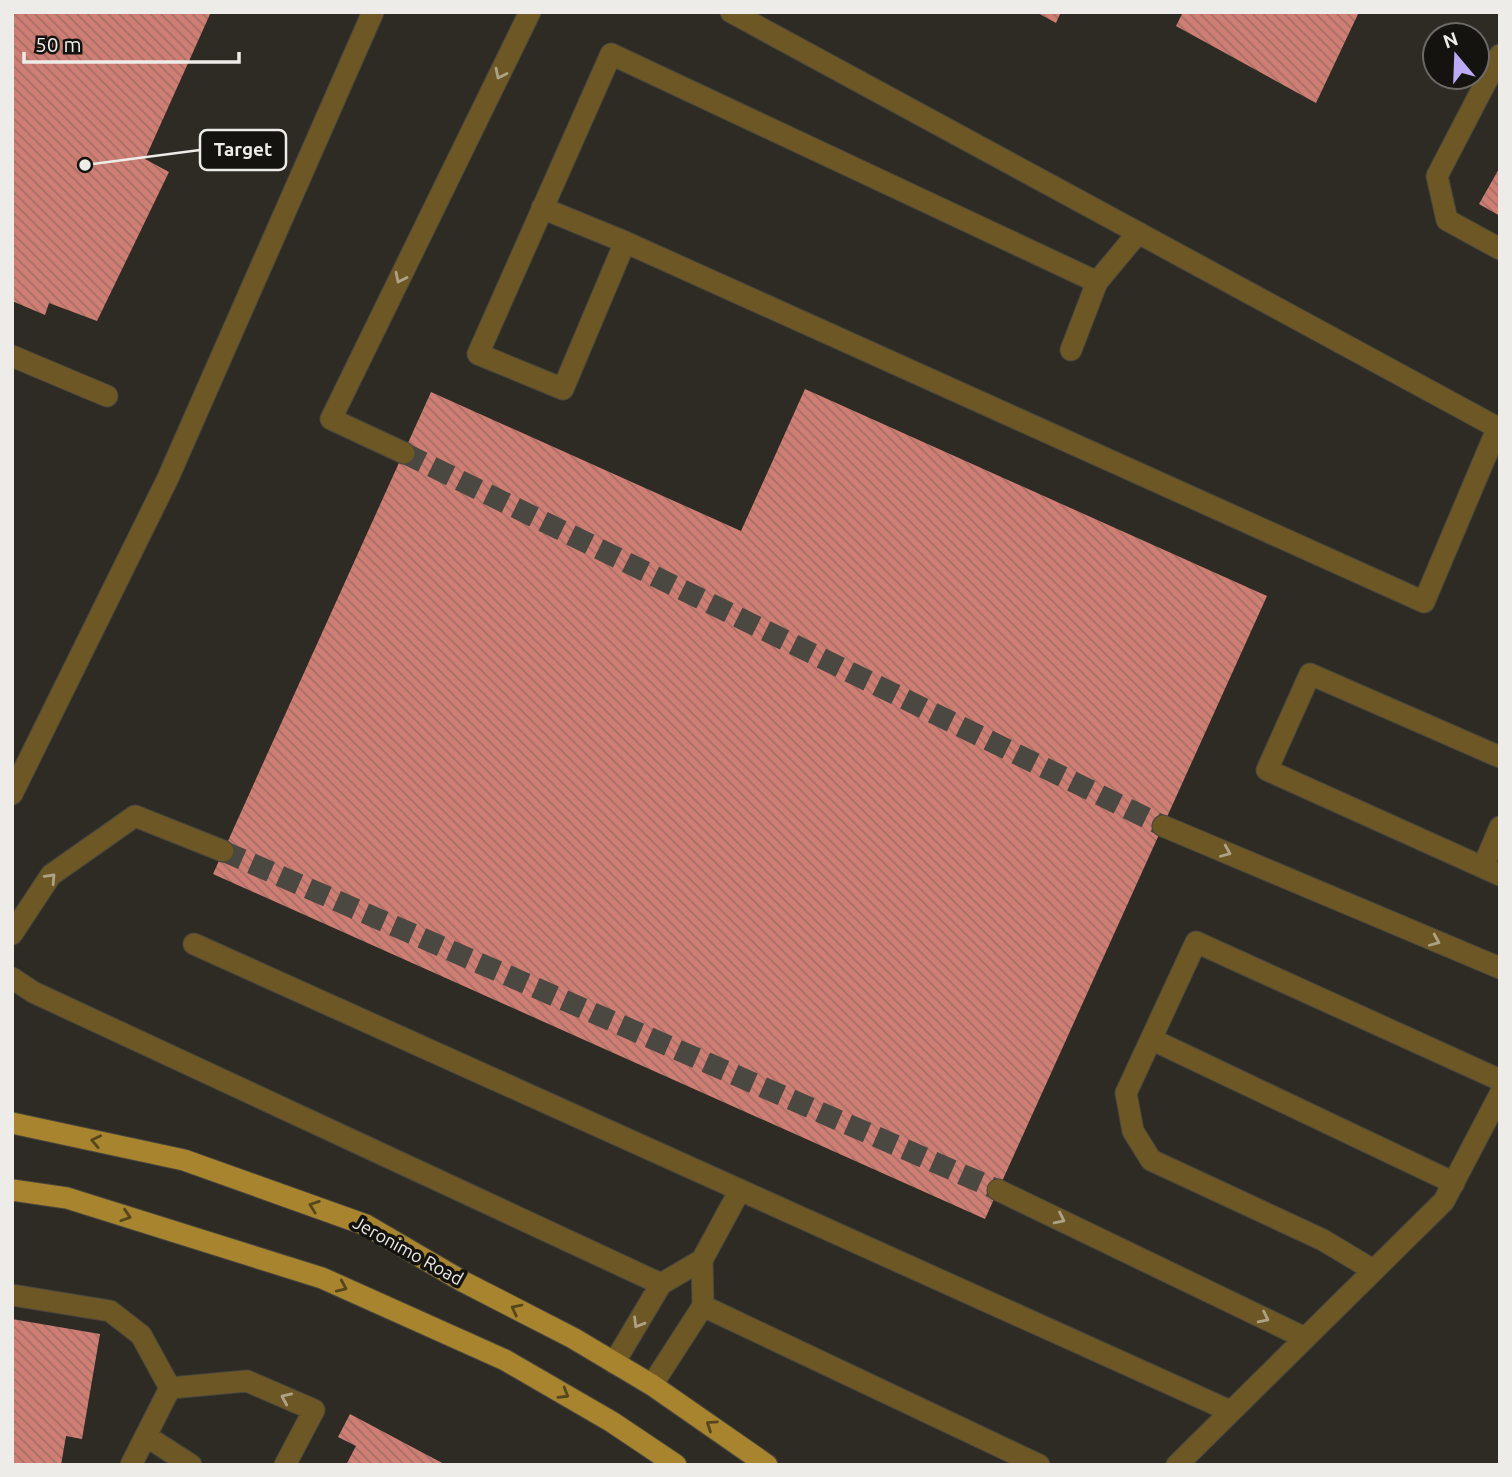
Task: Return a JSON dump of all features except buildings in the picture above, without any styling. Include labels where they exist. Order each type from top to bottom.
[{"type":"main road","name":"Jeronimo Road","points":[[12,1123],[184,1160],[366,1225],[462,1281],[573,1338],[652,1385],[767,1465]]},
{"type":"main road","points":[[12,1190],[67,1198],[322,1278],[505,1360],[612,1422],[676,1465]]},
{"type":"street","points":[[12,794],[168,478],[373,12]]},
{"type":"street","points":[[404,453],[331,419],[530,12]]},
{"type":"street","points":[[542,208],[625,242],[1424,602],[1499,428],[732,12]]},
{"type":"street","points":[[625,242],[564,389],[478,354],[611,54],[1097,282]]},
{"type":"street","points":[[1500,55],[1437,176],[1447,220],[1500,249]]},
{"type":"street","points":[[1070,350],[1097,282],[1138,233]]},
{"type":"street","points":[[12,356],[107,396]]},
{"type":"street","points":[[1500,757],[1310,674],[1268,770],[1491,871],[1500,827]]},
{"type":"street","points":[[12,934],[51,875],[135,816],[223,852]]},
{"type":"street","points":[[1163,826],[1500,968]]},
{"type":"street","points":[[1373,1270],[1323,1240],[1151,1160],[1133,1131],[1126,1093],[1196,942],[1500,1080]]},
{"type":"street","points":[[194,944],[1230,1411]]},
{"type":"street","points":[[12,978],[46,998],[661,1284]]},
{"type":"street","points":[[1151,1039],[1454,1183]]},
{"type":"street","points":[[1177,1465],[1444,1201],[1500,1094]]},
{"type":"street","points":[[652,1385],[703,1306],[702,1260],[740,1190]]},
{"type":"street","points":[[998,1190],[1305,1338]]},
{"type":"street","points":[[614,1363],[661,1284],[702,1260]]},
{"type":"street","points":[[12,1295],[110,1311],[141,1335],[170,1388]]},
{"type":"street","points":[[703,1306],[1039,1465]]},
{"type":"street","points":[[170,1388],[247,1381],[314,1410],[285,1465]]},
{"type":"street","points":[[131,1465],[170,1388]]},
{"type":"street","points":[[146,1436],[191,1465]]},
{"type":"tunnel","points":[[404,453],[1163,826]]},
{"type":"tunnel","points":[[223,851],[998,1190]]},
{"type":"place","name":"Target","points":[[85,165]]}]
